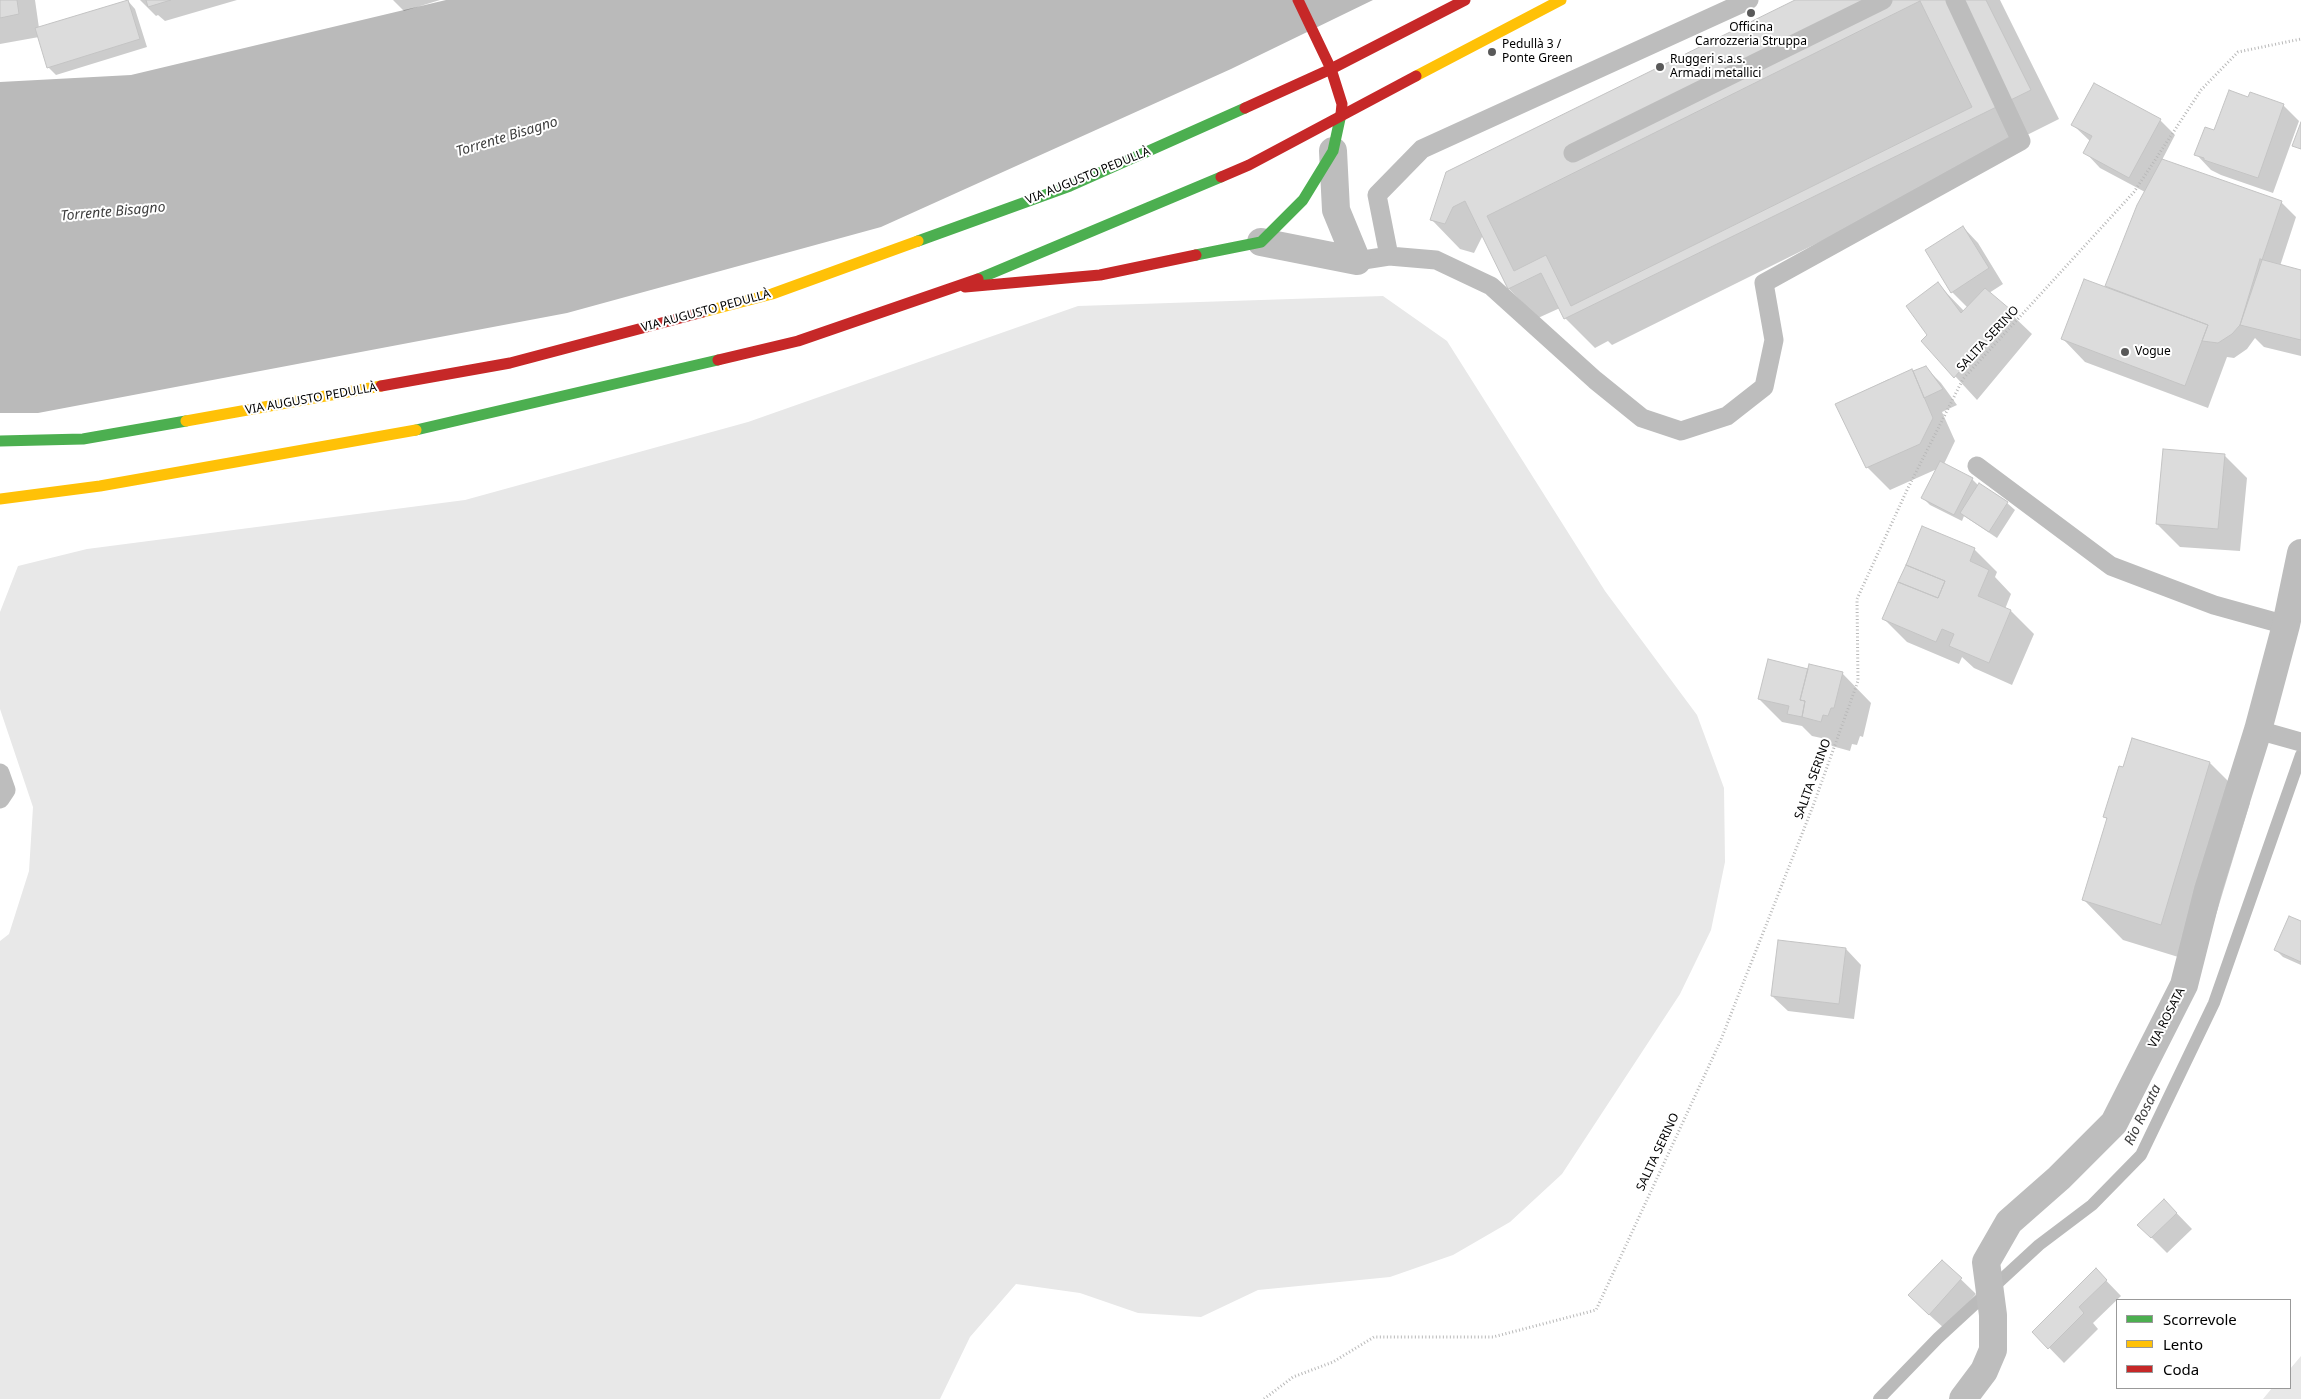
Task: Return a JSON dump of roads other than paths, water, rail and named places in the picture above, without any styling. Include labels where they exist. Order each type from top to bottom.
[{"type":"main road","points":[[956,288],[1100,275],[1261,242],[1304,200],[1333,152],[1342,104],[1331,69],[1298,0]]},
{"type":"main road","name":"VIA AUGUSTO PEDULLÀ","points":[[0,442],[83,439],[510,363],[772,294],[1070,186],[1331,69],[1466,0]]},
{"type":"main road","points":[[0,499],[100,486],[378,438],[534,404],[798,341],[956,288],[1249,165],[1340,115],[1561,0]]},
{"type":"street","points":[[1333,152],[1336,210],[1358,261]]},
{"type":"street","points":[[1261,242],[1358,261]]},
{"type":"street","name":"VIA ROSATA","points":[[1963,1399],[1984,1371],[1993,1350],[1993,1315],[1986,1262],[2009,1222],[2059,1178],[2114,1123],[2184,985],[2208,890],[2258,730],[2286,625],[2301,553]]},
{"type":"lane","points":[[1389,256],[1377,196],[1422,148],[1749,0]]},
{"type":"lane","points":[[1573,153],[1884,0]]},
{"type":"lane","points":[[1358,261],[1389,256],[1436,260],[1491,286],[1595,380],[1642,418],[1681,431],[1727,416],[1764,387],[1774,340],[1764,283],[2021,141],[1955,0]]},
{"type":"lane","points":[[1977,466],[2111,566],[2214,605],[2286,625]]},
{"type":"lane","points":[[2258,730],[2301,742]]},
{"type":"lane","points":[[0,773],[6,790],[0,799]]},
{"type":"water","name":"Torrente Bisagno","points":[[446,0],[1373,0],[1231,69],[881,227],[567,313],[38,413],[0,413],[0,82],[131,75]]},
{"type":"waterway","name":"Rio Rosata","points":[[1879,1399],[1938,1338],[2039,1245],[2092,1205],[2141,1155],[2214,1003],[2301,755]]},
{"type":"place","name":"Officina Carrozzeria Struppa","points":[[1751,13]]},
{"type":"place","name":"Pedullà 3 / Ponte Green","points":[[1492,52]]},
{"type":"place","name":"Ruggeri s.a.s. Armadi metallici","points":[[1660,67]]},
{"type":"place","name":"Vogue","points":[[2125,352]]}]
